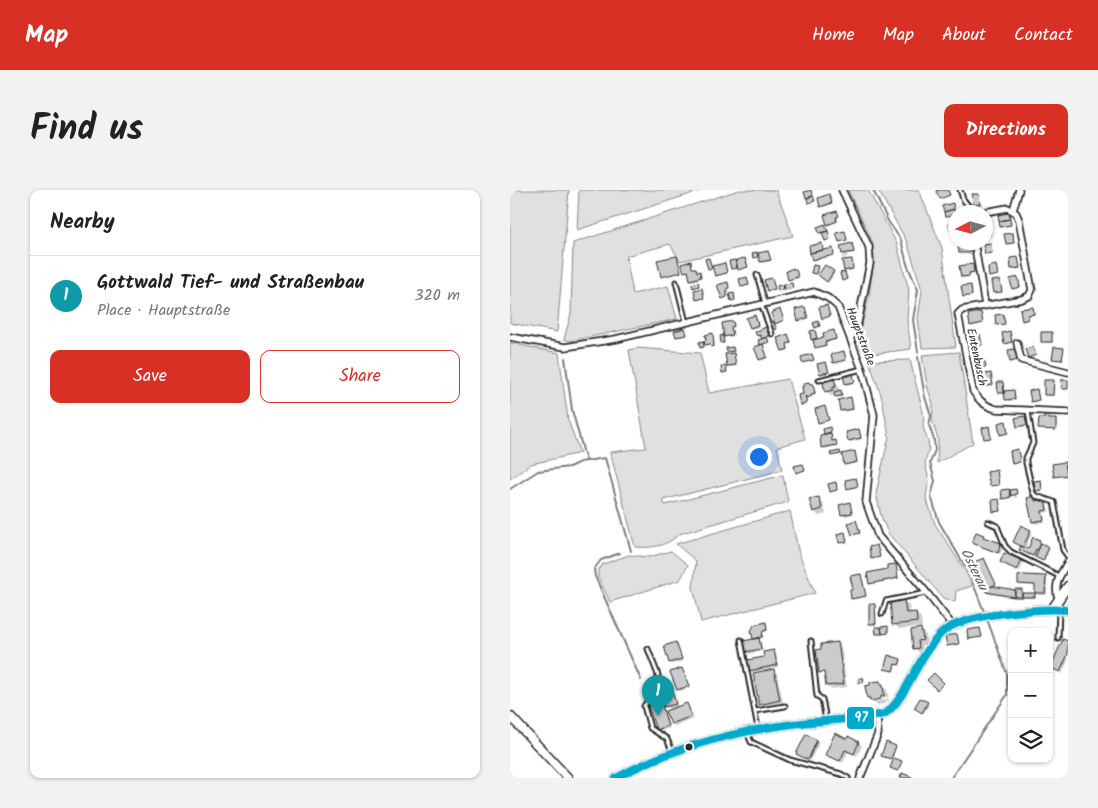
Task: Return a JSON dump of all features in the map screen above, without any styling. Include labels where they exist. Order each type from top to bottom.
[{"type":"street","points":[[842,190],[869,247],[870,263],[858,322],[850,337]]},
{"type":"street","points":[[1013,210],[1019,190]]},
{"type":"street","points":[[975,250],[985,305],[1000,304],[1029,296],[1032,290],[1019,220],[1013,210],[1008,208],[993,211]]},
{"type":"street","name":"Hauptstraße","points":[[510,337],[565,347],[616,339],[814,292],[828,298],[838,307],[850,337],[862,369],[874,414],[866,502],[878,536],[952,625]]},
{"type":"street","name":"Entenbusch","points":[[985,305],[962,310],[958,314],[972,390],[979,400],[986,406],[996,409],[1068,412]]},
{"type":"street","points":[[1017,343],[1021,360],[1068,372]]},
{"type":"street","points":[[1056,607],[1056,581],[1068,562]]},
{"type":"street","points":[[1056,607],[1068,586]]},
{"type":"street","points":[[620,776],[672,752],[714,738],[758,729],[884,714],[893,707],[937,637],[952,625],[983,617],[1056,607],[1068,610]]},
{"type":"street","points":[[510,716],[568,778]]},
{"type":"street","points":[[860,778],[878,734],[877,716]]},
{"type":"lane","points":[[960,190],[968,205]]},
{"type":"lane","points":[[757,275],[772,334]]},
{"type":"lane","points":[[676,282],[686,322]]},
{"type":"lane","points":[[818,380],[862,369]]},
{"type":"lane","points":[[1028,410],[1033,443],[1026,458],[1026,463],[1033,493],[1036,496],[1054,502],[1063,550],[1068,557]]},
{"type":"lane","points":[[988,522],[996,526],[1005,546],[1011,552],[1059,576]]},
{"type":"lane","points":[[882,614],[886,601],[927,593]]},
{"type":"lane","points":[[1056,607],[1058,638]]},
{"type":"lane","points":[[741,640],[758,729]]},
{"type":"lane","points":[[811,641],[817,696],[822,699],[827,721]]},
{"type":"lane","points":[[648,649],[658,675],[656,696],[644,706],[650,728],[667,739],[672,752]]},
{"type":"lane","points":[[755,711],[784,706]]},
{"type":"lane","points":[[746,731],[751,742],[769,751],[790,760],[841,774],[848,778]]},
{"type":"shaded area","points":[[510,190],[569,190],[557,332],[510,323]]},
{"type":"shaded area","points":[[579,190],[703,190],[577,230]]},
{"type":"shaded area","points":[[739,190],[776,190],[793,236],[680,261],[670,244],[626,256],[633,294],[668,286],[677,319],[570,341],[564,339],[571,314],[573,243]]},
{"type":"shaded area","points":[[848,190],[868,190],[897,244],[909,290],[907,320],[911,349],[865,355],[859,345],[860,331],[869,296],[874,258],[872,241]]},
{"type":"shaded area","points":[[878,190],[919,190],[942,248],[956,347],[922,348],[918,318],[922,290],[907,242]]},
{"type":"shaded area","points":[[510,343],[559,353],[568,420],[580,453],[531,464],[510,479]]},
{"type":"shaded area","points":[[638,348],[700,353],[709,393],[788,379],[805,439],[777,447],[782,470],[663,500],[665,505],[783,475],[788,502],[679,534],[669,542],[658,546],[635,547],[610,452],[646,448],[629,350]]},
{"type":"shaded area","points":[[959,352],[973,443],[937,463],[938,439],[932,421],[933,404],[927,386],[922,355]]},
{"type":"shaded area","points":[[910,360],[924,416],[923,427],[929,449],[925,463],[929,480],[926,497],[935,524],[966,572],[972,586],[956,591],[955,602],[943,598],[888,533],[881,516],[876,493],[889,436],[881,395],[869,361]]},
{"type":"shaded area","points":[[790,511],[799,554],[815,593],[701,622],[693,587],[696,561],[676,544]]},
{"type":"shaded area","points":[[671,551],[688,565],[680,580],[610,602],[598,577],[598,570],[603,564],[629,555],[649,557]]},
{"type":"building","points":[[811,190],[813,196],[806,198],[804,192]]},
{"type":"building","points":[[948,190],[950,195],[940,199],[936,191]]},
{"type":"building","points":[[829,194],[832,203],[820,207],[818,198]]},
{"type":"building","points":[[972,194],[979,194],[980,204],[973,205]]},
{"type":"building","points":[[813,196],[815,201],[808,203],[807,198]]},
{"type":"building","points":[[953,203],[953,205],[948,205],[948,211],[944,212],[942,206]]},
{"type":"building","points":[[837,211],[839,216],[836,217],[837,221],[827,225],[824,215]]},
{"type":"building","points":[[948,211],[948,216],[945,217],[944,212]]},
{"type":"building","points":[[1009,213],[1010,219],[999,221],[998,215]]},
{"type":"building","points":[[1010,219],[1011,225],[1000,227],[999,221]]},
{"type":"building","points":[[825,224],[828,231],[819,233],[817,227]]},
{"type":"building","points":[[828,231],[830,239],[825,241],[822,233]]},
{"type":"building","points":[[845,231],[847,240],[839,242],[836,233]]},
{"type":"building","points":[[1013,233],[1014,243],[1006,244],[1004,234]]},
{"type":"building","points":[[822,243],[823,250],[810,253],[809,246]]},
{"type":"building","points":[[852,243],[854,252],[842,254],[840,246]]},
{"type":"building","points":[[833,248],[834,255],[812,260],[810,253]]},
{"type":"building","points":[[959,250],[970,250],[970,253],[959,253]]},
{"type":"building","points":[[984,250],[992,250],[992,253],[985,254]]},
{"type":"building","points":[[768,251],[771,260],[760,262],[758,253]]},
{"type":"building","points":[[757,252],[758,257],[753,258],[752,253]]},
{"type":"building","points":[[677,256],[681,272],[661,277],[657,260]]},
{"type":"building","points":[[1018,257],[1020,268],[1011,269],[1010,258]]},
{"type":"building","points":[[709,258],[712,268],[708,269],[705,259]]},
{"type":"building","points":[[745,258],[748,267],[738,270],[736,260]]},
{"type":"building","points":[[852,259],[853,269],[844,271],[842,260]]},
{"type":"building","points":[[735,260],[737,268],[731,269],[729,261]]},
{"type":"building","points":[[691,261],[692,268],[696,268],[697,272],[700,271],[701,277],[690,280],[688,271],[684,272],[681,264]]},
{"type":"building","points":[[725,263],[727,273],[715,276],[712,266]]},
{"type":"building","points":[[973,264],[974,272],[969,273],[970,276],[961,277],[959,266]]},
{"type":"building","points":[[813,265],[818,266],[816,274],[811,273]]},
{"type":"building","points":[[825,265],[834,271],[827,282],[818,275]]},
{"type":"building","points":[[996,265],[998,275],[989,277],[988,267]]},
{"type":"building","points":[[793,268],[796,269],[798,277],[788,280],[786,271]]},
{"type":"building","points":[[845,272],[847,279],[842,281],[840,273]]},
{"type":"building","points":[[747,277],[749,285],[741,287],[739,279]]},
{"type":"building","points":[[1018,277],[1020,287],[1012,289],[1010,279]]},
{"type":"building","points":[[772,278],[775,289],[767,291],[764,280]]},
{"type":"building","points":[[1000,280],[1002,292],[993,293],[991,281]]},
{"type":"building","points":[[698,282],[699,286],[693,288],[692,284]]},
{"type":"building","points":[[728,282],[727,297],[722,299],[717,285]]},
{"type":"building","points":[[792,283],[793,288],[785,290],[784,284]]},
{"type":"building","points":[[783,284],[784,289],[778,291],[777,286]]},
{"type":"building","points":[[971,285],[972,295],[963,297],[961,286]]},
{"type":"building","points":[[702,288],[704,298],[696,300],[694,290]]},
{"type":"building","points":[[734,293],[735,300],[731,301],[729,294]]},
{"type":"building","points":[[827,305],[830,316],[822,319],[819,307]]},
{"type":"building","points":[[805,307],[808,318],[798,321],[795,309]]},
{"type":"building","points":[[1033,307],[1034,314],[1028,315],[1028,319],[1022,321],[1020,309]]},
{"type":"building","points":[[780,309],[784,320],[775,324],[771,313]]},
{"type":"building","points":[[981,312],[983,323],[970,326],[968,314]]},
{"type":"building","points":[[1003,314],[1005,324],[996,325],[995,315]]},
{"type":"building","points":[[755,315],[758,325],[750,328],[746,318]]},
{"type":"building","points":[[733,321],[734,326],[731,327],[733,335],[724,337],[722,323]]},
{"type":"building","points":[[773,321],[777,329],[773,330],[770,322]]},
{"type":"building","points":[[818,321],[820,326],[815,328],[813,323]]},
{"type":"building","points":[[766,327],[769,336],[762,339],[760,335],[757,336],[755,332]]},
{"type":"building","points":[[685,328],[687,335],[676,337],[674,331]]},
{"type":"building","points":[[815,330],[817,338],[811,340],[810,331]]},
{"type":"building","points":[[834,330],[836,339],[825,342],[826,345],[815,348],[813,340],[824,337],[823,333]]},
{"type":"building","points":[[1010,331],[1012,342],[1004,344],[1002,333]]},
{"type":"building","points":[[1041,332],[1052,332],[1052,342],[1041,342]]},
{"type":"building","points":[[713,333],[714,346],[711,347],[710,344],[705,345],[705,335]]},
{"type":"building","points":[[788,334],[791,342],[787,344],[788,349],[782,351],[777,338]]},
{"type":"building","points":[[980,334],[982,345],[974,347],[972,336]]},
{"type":"building","points":[[723,335],[724,343],[721,343],[720,336]]},
{"type":"building","points":[[767,337],[769,342],[760,345],[758,340]]},
{"type":"building","points":[[703,341],[704,347],[700,348],[699,342]]},
{"type":"building","points":[[763,344],[767,357],[759,360],[754,347]]},
{"type":"building","points":[[733,347],[734,351],[727,352],[726,348]]},
{"type":"building","points":[[1033,347],[1036,355],[1028,358],[1025,349]]},
{"type":"building","points":[[1054,347],[1064,348],[1062,360],[1052,359]]},
{"type":"building","points":[[1016,349],[1018,360],[1010,362],[1008,350]]},
{"type":"building","points":[[844,351],[846,360],[833,363],[831,354]]},
{"type":"building","points":[[734,353],[736,365],[727,366],[725,354]]},
{"type":"building","points":[[812,354],[814,360],[802,363],[801,357]]},
{"type":"building","points":[[984,359],[986,367],[979,368],[977,360]]},
{"type":"building","points":[[826,362],[829,372],[820,374],[817,364]]},
{"type":"building","points":[[726,366],[727,372],[722,373],[721,367]]},
{"type":"building","points":[[991,373],[993,385],[982,387],[979,375]]},
{"type":"building","points":[[853,374],[855,382],[845,384],[843,376]]},
{"type":"building","points":[[834,378],[836,387],[825,392],[824,380]]},
{"type":"building","points":[[1044,380],[1054,380],[1053,395],[1044,395]]},
{"type":"building","points":[[1061,380],[1068,380],[1068,389],[1062,389]]},
{"type":"building","points":[[809,382],[813,384],[815,393],[807,398],[805,396],[807,403],[800,405],[798,395],[803,394],[802,386],[805,386],[804,383]]},
{"type":"building","points":[[997,382],[1003,382],[1004,393],[998,393]]},
{"type":"building","points":[[1037,389],[1039,400],[1031,402],[1029,391]]},
{"type":"building","points":[[841,390],[842,396],[835,397],[834,392]]},
{"type":"building","points":[[1014,390],[1015,399],[1005,400],[1004,391]]},
{"type":"building","points":[[851,397],[853,409],[840,411],[838,400]]},
{"type":"building","points":[[825,406],[829,420],[818,423],[815,409]]},
{"type":"building","points":[[1045,414],[1049,415],[1049,419],[1056,419],[1056,430],[1038,429],[1039,418],[1045,418]]},
{"type":"building","points":[[1025,416],[1027,425],[1017,427],[1015,418]]},
{"type":"building","points":[[1006,421],[1008,433],[1000,435],[998,423]]},
{"type":"building","points":[[989,426],[991,438],[984,439],[982,428]]},
{"type":"building","points":[[830,427],[831,432],[824,434],[823,429]]},
{"type":"building","points":[[859,429],[861,438],[848,441],[846,432]]},
{"type":"building","points":[[831,433],[832,441],[836,440],[837,445],[821,448],[820,435]]},
{"type":"building","points":[[1018,449],[1020,462],[1012,464],[1010,451]]},
{"type":"building","points":[[840,451],[841,454],[831,456],[830,453]]},
{"type":"building","points":[[855,451],[857,462],[844,465],[842,454]]},
{"type":"building","points":[[1065,462],[1067,475],[1054,477],[1052,464]]},
{"type":"building","points":[[803,464],[805,470],[796,473],[794,466]]},
{"type":"building","points":[[997,470],[999,485],[990,486],[987,472]]},
{"type":"building","points":[[856,478],[858,486],[847,489],[845,480]]},
{"type":"building","points":[[1041,480],[1042,490],[1035,491],[1034,481]]},
{"type":"building","points":[[836,482],[837,490],[830,492],[828,484]]},
{"type":"building","points":[[1009,489],[1011,497],[1002,499],[1001,490]]},
{"type":"building","points":[[1016,489],[1017,494],[1011,496],[1010,490]]},
{"type":"building","points":[[1034,496],[1035,501],[1045,499],[1047,510],[1042,511],[1044,520],[1032,522],[1027,498]]},
{"type":"building","points":[[819,497],[822,509],[813,512],[809,499]]},
{"type":"building","points":[[999,499],[1001,511],[993,512],[992,500]]},
{"type":"building","points":[[850,502],[852,513],[841,515],[839,505]]},
{"type":"building","points":[[856,520],[860,533],[852,535],[848,523]]},
{"type":"building","points":[[1021,525],[1031,530],[1023,547],[1013,542]]},
{"type":"building","points":[[845,532],[847,542],[839,543],[837,534]]},
{"type":"building","points":[[976,532],[984,535],[983,537],[1001,543],[998,553],[972,543]]},
{"type":"building","points":[[1033,537],[1040,540],[1039,542],[1041,543],[1033,556],[1019,550],[1021,546],[1028,549]]},
{"type":"building","points":[[1041,543],[1049,547],[1043,561],[1035,557]]},
{"type":"building","points":[[877,545],[880,557],[871,559],[869,547]]},
{"type":"building","points":[[1004,553],[1022,560],[1017,570],[1000,562]]},
{"type":"building","points":[[984,558],[996,584],[986,589],[974,562]]},
{"type":"building","points":[[896,564],[898,578],[869,584],[867,573],[887,569],[887,565]]},
{"type":"building","points":[[861,574],[866,596],[851,599],[850,590],[853,589],[850,576]]},
{"type":"building","points":[[1018,576],[1046,576],[1045,593],[1035,593],[1035,585],[1018,584]]},
{"type":"building","points":[[993,586],[1015,590],[1014,597],[986,592],[986,589]]},
{"type":"building","points":[[1015,589],[1022,589],[1022,597],[1015,597]]},
{"type":"building","points":[[1022,593],[1035,593],[1035,597],[1022,597]]},
{"type":"building","points":[[904,600],[906,613],[916,612],[917,622],[892,625],[890,601]]},
{"type":"building","points":[[869,604],[875,604],[876,624],[869,624]]},
{"type":"building","points":[[766,622],[767,630],[763,631],[762,637],[753,639],[751,631],[754,625]]},
{"type":"building","points":[[888,626],[888,633],[882,634],[881,627]]},
{"type":"building","points":[[875,627],[881,627],[882,634],[876,634]]},
{"type":"building","points":[[921,628],[923,640],[918,641],[919,648],[913,649],[911,630]]},
{"type":"building","points":[[980,628],[982,637],[968,639],[967,630]]},
{"type":"building","points":[[957,634],[959,644],[947,646],[945,636]]},
{"type":"building","points":[[759,638],[761,649],[745,652],[743,641]]},
{"type":"building","points":[[1063,639],[1068,641],[1068,654],[1060,672],[1053,669],[1053,661]]},
{"type":"building","points":[[676,642],[682,659],[669,663],[664,646]]},
{"type":"building","points":[[838,642],[844,684],[826,686],[824,672],[819,673],[816,650],[821,649],[821,644]]},
{"type":"building","points":[[774,650],[777,665],[749,671],[747,660],[764,657],[763,652]]},
{"type":"building","points":[[888,655],[901,659],[899,665],[895,664],[893,671],[884,669]]},
{"type":"building","points":[[682,668],[689,686],[677,690],[670,672]]},
{"type":"building","points":[[774,669],[780,700],[759,705],[753,673]]},
{"type":"building","points":[[934,673],[944,683],[937,690],[927,680]]},
{"type":"building","points":[[863,677],[864,682],[859,683],[858,679]]},
{"type":"building","points":[[880,681],[880,684],[883,684],[884,696],[881,696],[881,699],[870,701],[870,698],[867,698],[865,686],[870,685],[870,682]]},
{"type":"building","points":[[672,690],[676,704],[664,707],[660,694]]},
{"type":"building","points":[[920,698],[928,702],[922,713],[914,708]]},
{"type":"building","points":[[661,702],[668,726],[656,730],[648,706]]},
{"type":"building","points":[[687,703],[692,716],[671,724],[665,711]]},
{"type":"building","points":[[835,733],[847,739],[848,736],[859,742],[854,754],[845,750],[840,761],[825,755]]},
{"type":"building","points":[[806,734],[817,740],[808,760],[796,754]]},
{"type":"building","points":[[886,742],[896,746],[891,759],[881,756]]},
{"type":"building","points":[[894,758],[902,761],[898,771],[890,768]]},
{"type":"building","points":[[902,773],[912,777],[912,778],[900,778]]},
{"type":"waterway","name":"Osterau","points":[[873,190],[888,221],[901,240],[907,264],[918,290],[913,320],[918,352]]},
{"type":"waterway","name":"Osterau","points":[[918,357],[925,397],[931,416],[929,425],[935,450],[930,463],[935,481],[931,496],[939,522],[969,573],[985,614]]},
{"type":"waterway","points":[[565,358],[572,410],[586,461]]},
{"type":"waterway","points":[[510,489],[538,471],[569,467],[580,462],[605,458],[631,551]]},
{"type":"waterway","points":[[620,553],[601,560],[594,569],[595,576],[641,680]]},
{"type":"waterway","name":"Osterau","points":[[951,778],[1007,695],[1007,674],[987,619]]},
{"type":"transit line","name":"97","points":[[616,778],[658,758],[724,737],[770,727],[884,714],[899,699],[932,643],[944,631],[954,625],[968,620],[1003,613],[1068,610]]},
{"type":"place","name":"Gottwald Tief- und Straßenbau","points":[[658,716]]}]
